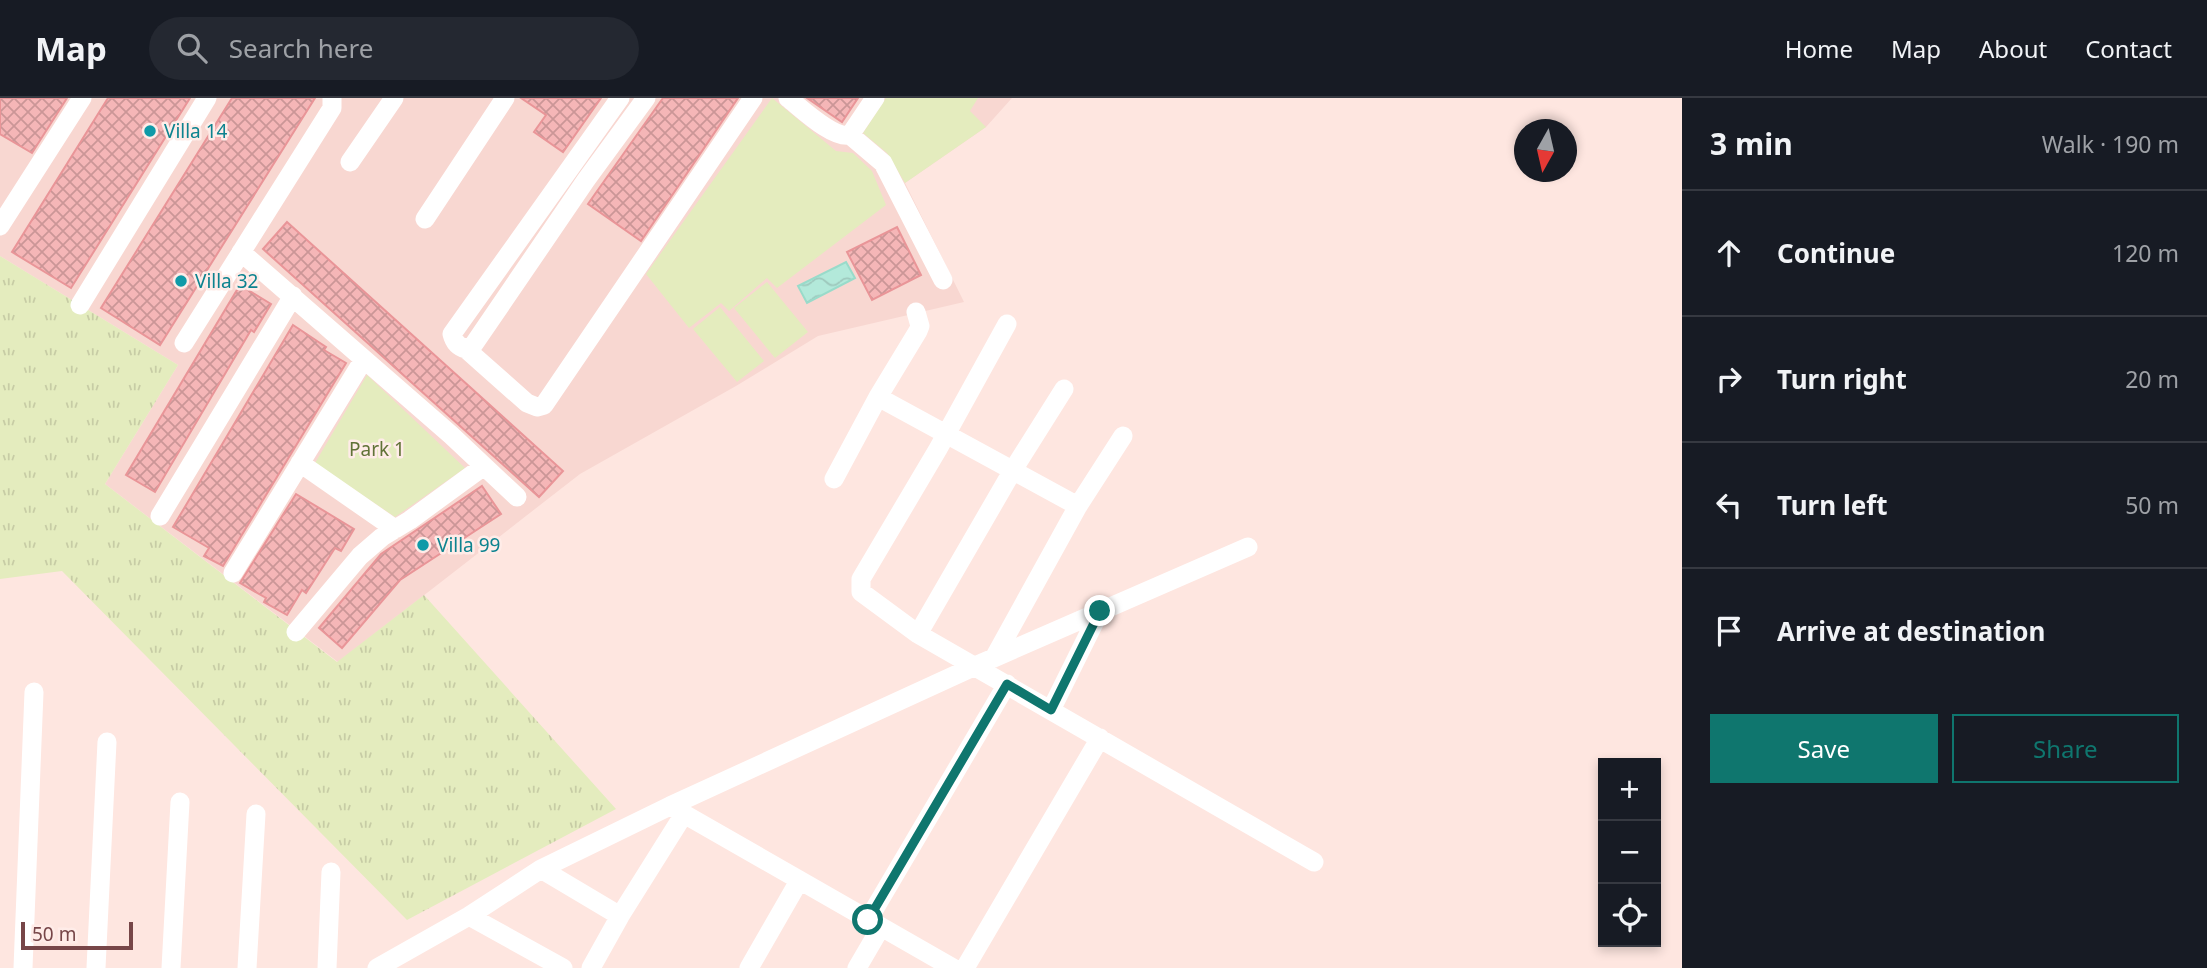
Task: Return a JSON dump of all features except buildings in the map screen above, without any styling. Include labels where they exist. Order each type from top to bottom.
[{"type":"street","points":[[0,226],[82,98]]},
{"type":"street","points":[[80,305],[207,98]]},
{"type":"street","points":[[184,343],[332,108],[332,98]]},
{"type":"street","points":[[350,162],[394,98]]},
{"type":"street","points":[[425,219],[505,98]]},
{"type":"street","points":[[579,173],[620,98]]},
{"type":"street","points":[[646,98],[579,173],[452,334],[453,341],[461,348],[466,349],[527,403],[537,407],[544,405],[753,98]]},
{"type":"street","points":[[788,98],[834,133],[843,136],[850,135],[875,98]]},
{"type":"street","points":[[850,135],[883,163],[943,280]]},
{"type":"street","points":[[241,252],[517,497]]},
{"type":"street","points":[[160,516],[293,296]]},
{"type":"street","points":[[834,479],[877,397],[918,331],[920,326],[916,312]]},
{"type":"street","points":[[1007,324],[860,584],[861,592],[918,634],[973,667],[1007,684],[1314,862]]},
{"type":"street","points":[[233,573],[364,359]]},
{"type":"street","points":[[918,634],[1013,470],[1064,389]]},
{"type":"street","points":[[877,397],[1078,506]]},
{"type":"street","points":[[994,658],[1078,506],[1123,436]]},
{"type":"street","points":[[300,463],[395,529]]},
{"type":"street","points":[[296,632],[351,565],[382,537],[484,466]]},
{"type":"street","points":[[391,965],[541,869],[677,810],[973,667],[1248,547]]},
{"type":"street","points":[[1051,710],[1100,611]]},
{"type":"street","points":[[857,968],[874,923],[1007,684]]},
{"type":"street","points":[[23,968],[34,692]]},
{"type":"street","points":[[965,968],[1100,738]]},
{"type":"street","points":[[96,968],[107,742]]},
{"type":"street","points":[[171,968],[180,802]]},
{"type":"street","points":[[677,810],[953,968]]},
{"type":"street","points":[[591,968],[677,810]]},
{"type":"street","points":[[247,968],[256,814]]},
{"type":"street","points":[[541,869],[620,916]]},
{"type":"street","points":[[327,968],[331,872]]},
{"type":"street","points":[[748,968],[799,881]]},
{"type":"street","points":[[469,916],[562,968]]},
{"type":"shaded area","points":[[0,98],[1012,98],[986,127],[905,183],[964,302],[818,336],[736,386],[580,474],[338,662],[105,484],[178,365],[0,256]]},
{"type":"green space","points":[[772,98],[836,151],[853,153],[872,171],[886,205],[777,288],[767,278],[729,311],[721,303],[689,328],[646,274]]},
{"type":"green space","points":[[886,98],[978,98],[970,111],[986,127],[905,183],[887,153],[863,133]]},
{"type":"green space","points":[[0,256],[178,365],[105,484],[337,662],[424,595],[616,809],[407,920],[62,571],[0,579]]},
{"type":"green space","points":[[767,282],[808,332],[775,358],[734,308]]},
{"type":"green space","points":[[720,307],[764,361],[737,382],[693,329]]},
{"type":"green space","name":"Park 1","points":[[367,375],[465,468],[395,517],[315,463]]},
{"type":"water","points":[[846,262],[855,278],[807,303],[798,286]]},
{"type":"place","name":"Villa 14","points":[[150,131]]},
{"type":"place","name":"Villa 32","points":[[181,281]]},
{"type":"place","name":"Villa 99","points":[[423,545]]},
{"type":"route","points":[[868,920],[1007,684],[1051,710],[1100,611]]}]
